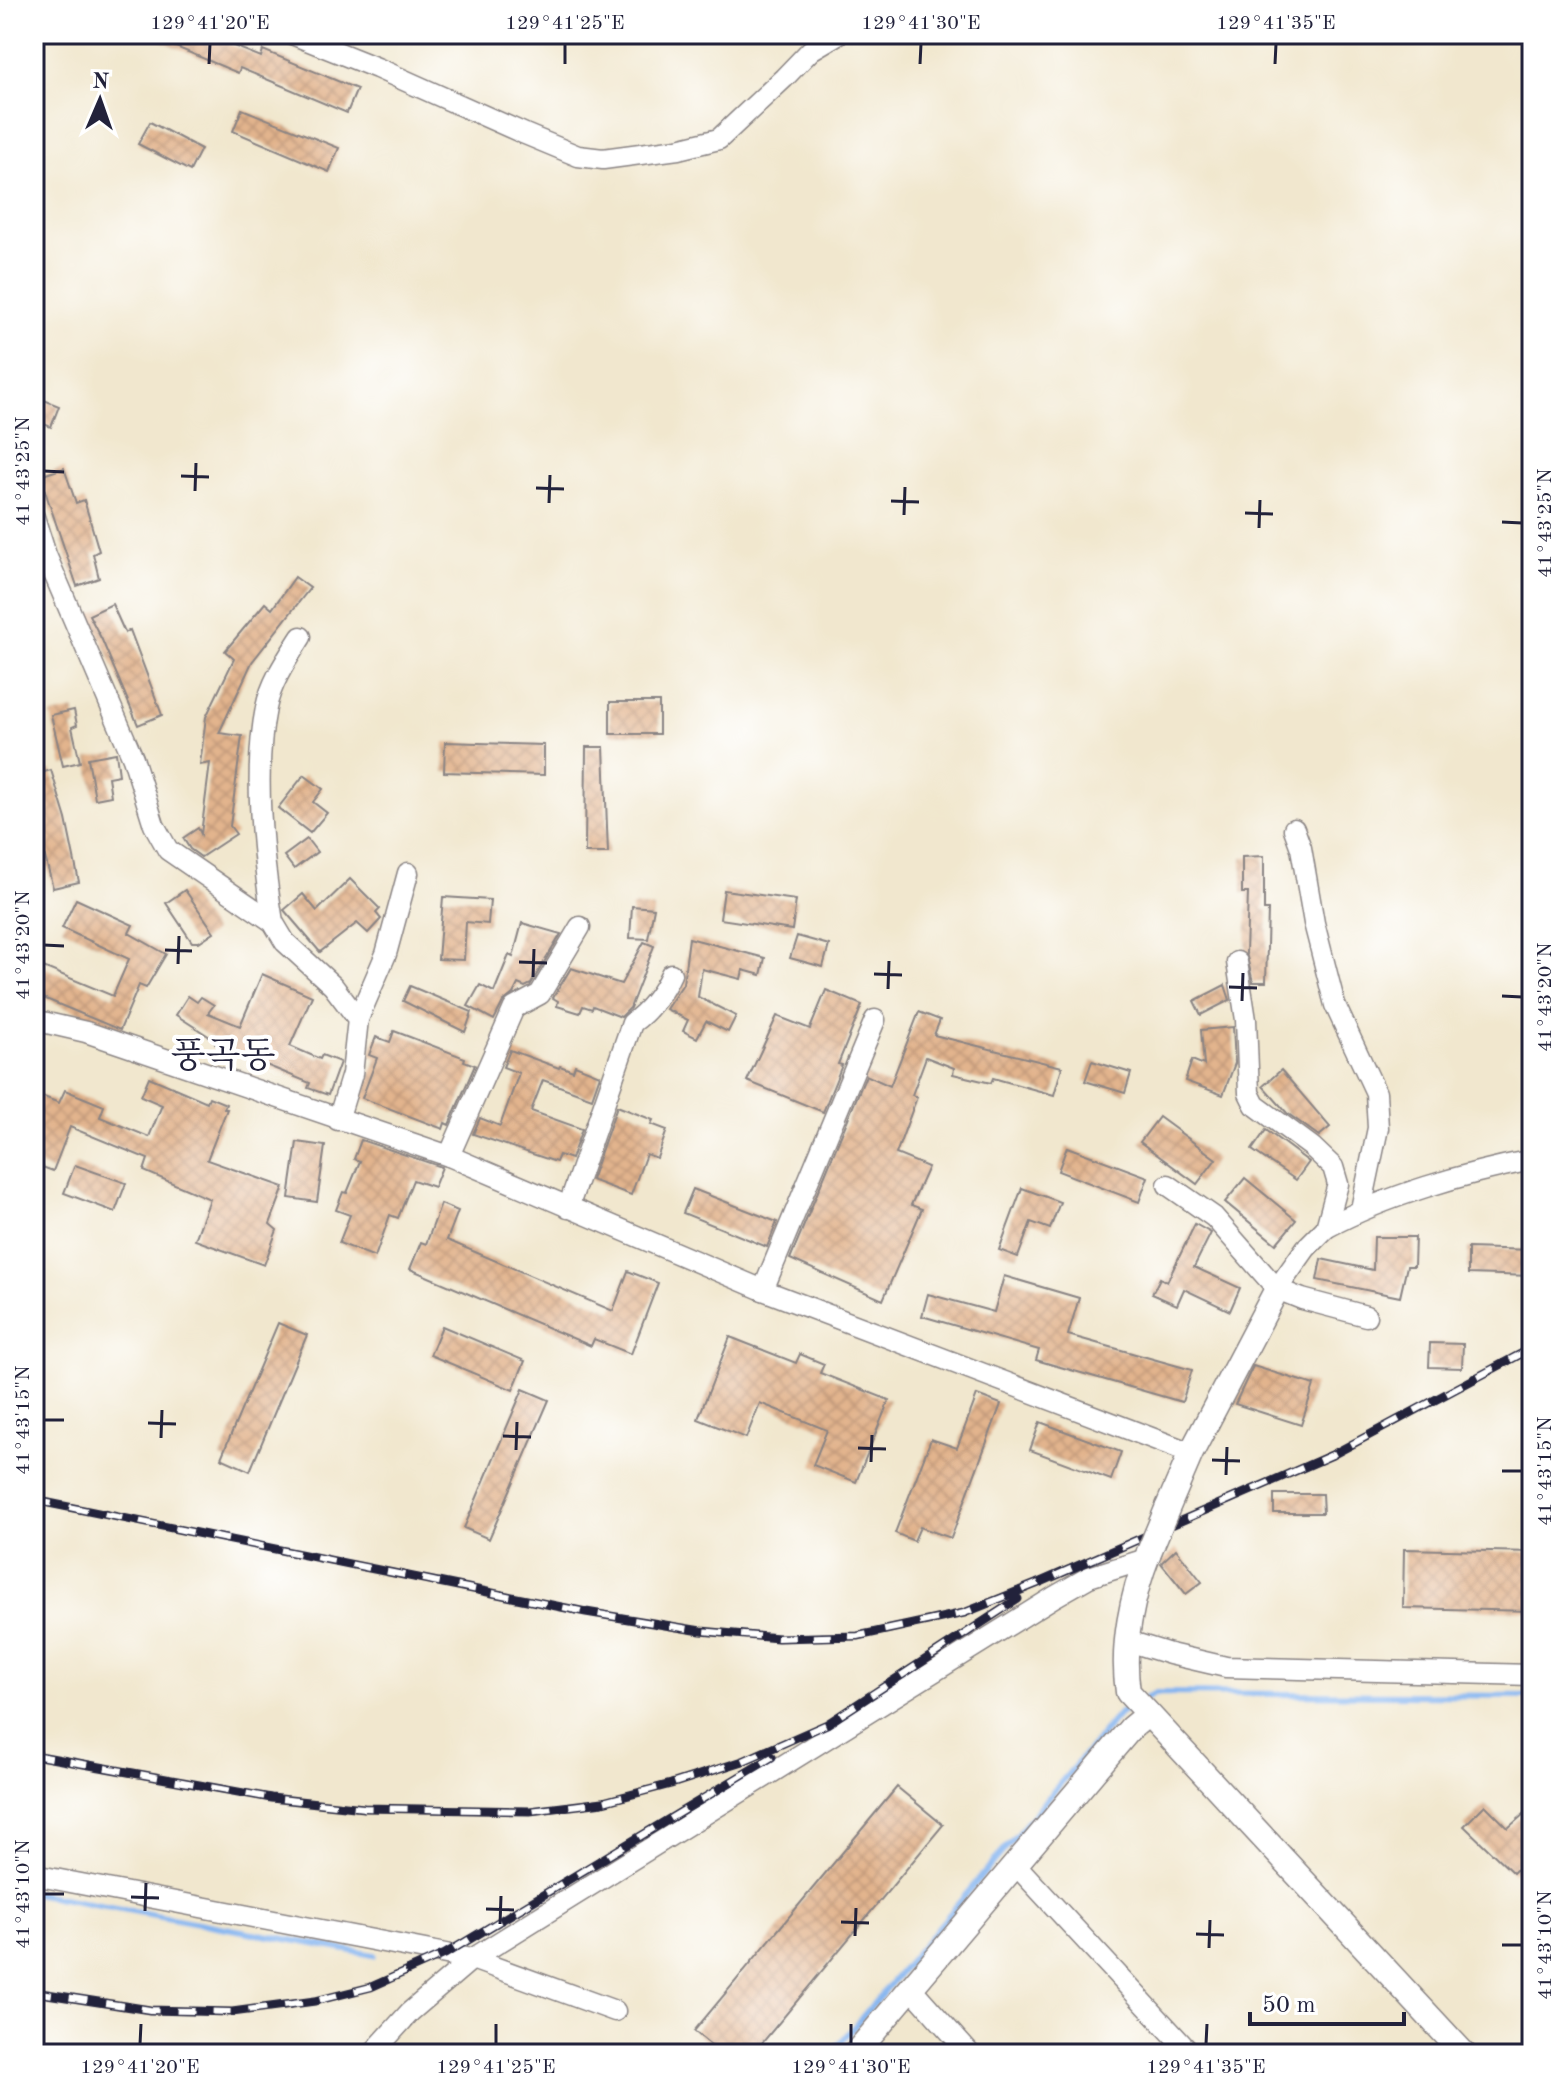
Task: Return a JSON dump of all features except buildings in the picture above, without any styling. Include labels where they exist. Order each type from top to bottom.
[{"type":"street","points":[[292,34],[578,156],[603,159],[678,149],[719,139],[811,50],[838,34]]},
{"type":"street","points":[[34,517],[52,568],[133,758],[154,825],[168,850],[273,922]]},
{"type":"street","points":[[301,637],[277,677],[266,707],[261,808],[263,858],[273,922],[285,942],[333,986],[358,1019]]},
{"type":"street","points":[[1294,829],[1301,848],[1314,923],[1335,1005],[1376,1093],[1378,1128],[1361,1209]]},
{"type":"street","points":[[338,1120],[352,1074],[358,1019],[386,954],[408,873]]},
{"type":"street","points":[[449,1156],[514,1008],[540,994],[580,927]]},
{"type":"street","points":[[1237,962],[1246,1020],[1249,1093],[1255,1105],[1312,1147],[1333,1167],[1338,1184],[1326,1228]]},
{"type":"street","points":[[568,1208],[632,1023],[646,1013],[663,991],[671,974]]},
{"type":"street","points":[[34,1020],[86,1032],[449,1156],[763,1290],[1191,1453]]},
{"type":"street","points":[[763,1290],[875,1020]]},
{"type":"street","points":[[1464,2054],[1140,1705],[1125,1673],[1130,1618],[1148,1555],[1167,1509],[1191,1453],[1277,1289],[1306,1248],[1326,1228],[1361,1209],[1498,1167],[1532,1160]]},
{"type":"street","points":[[1168,1185],[1214,1217],[1277,1289],[1366,1316]]},
{"type":"street","points":[[372,2054],[410,2012],[472,1959],[1054,1597],[1089,1577],[1148,1555]]},
{"type":"street","points":[[1128,1641],[1226,1667],[1532,1675]]},
{"type":"street","points":[[855,2054],[1131,1728],[1140,1705]]},
{"type":"street","points":[[1015,1864],[1191,2054]]},
{"type":"street","points":[[34,1875],[472,1959],[615,2011]]},
{"type":"street","points":[[911,1988],[970,2054]]},
{"type":"waterway","points":[[1145,1699],[1156,1693],[1532,1696]]},
{"type":"waterway","points":[[831,2054],[1120,1713],[1132,1707]]},
{"type":"waterway","points":[[34,1893],[374,1955]]},
{"type":"railway","points":[[34,1500],[586,1612],[701,1631],[778,1638],[858,1636],[964,1613],[1036,1584],[1332,1455],[1532,1348]]},
{"type":"railway","points":[[34,1755],[271,1798],[364,1808],[530,1811],[603,1802],[743,1761],[827,1724],[1018,1599]]},
{"type":"railway","points":[[34,1992],[150,2010],[232,2012],[315,2001],[371,1987],[445,1954],[772,1757]]},
{"type":"district","name":"풍곡동","points":[[223,1054]]}]
